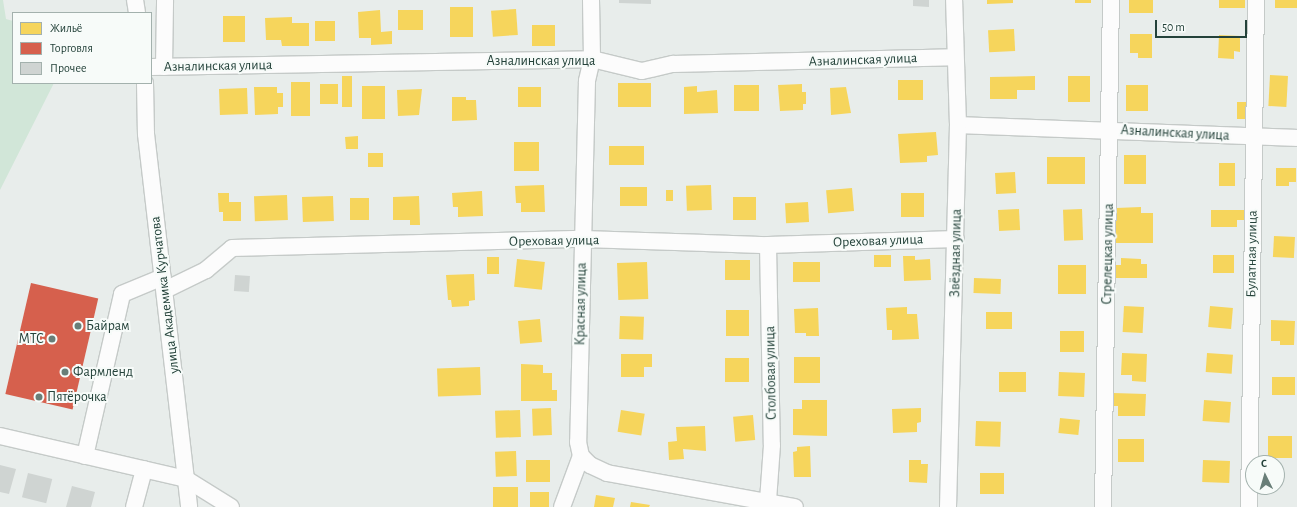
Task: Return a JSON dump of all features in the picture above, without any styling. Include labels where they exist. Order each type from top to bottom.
[{"type":"street","points":[[135,0],[137,12]]},
{"type":"street","points":[[158,67],[165,0]]},
{"type":"street","name":"Красная улица","points":[[581,456],[578,442],[587,82],[592,58],[591,0]]},
{"type":"street","name":"Звёздная улица","points":[[948,507],[958,125],[954,57],[954,0]]},
{"type":"street","name":"Стрелецкая улица","points":[[1103,507],[1111,0]]},
{"type":"street","name":"Булатная улица","points":[[1249,507],[1256,0]]},
{"type":"street","name":"Азналинская улица","points":[[158,67],[592,58],[642,71],[674,64],[954,57]]},
{"type":"street","name":"улица Академика Курчатова","points":[[145,84],[146,134],[189,507]]},
{"type":"street","name":"Азналинская улица","points":[[958,125],[1110,130],[1254,138],[1297,138]]},
{"type":"street","name":"Ореховая улица","points":[[85,456],[122,294],[206,270],[232,248],[583,239],[768,245],[956,239]]},
{"type":"street","name":"Столбовая улица","points":[[768,245],[772,445],[768,501]]},
{"type":"street","points":[[0,436],[186,479],[231,507]]},
{"type":"street","points":[[562,507],[581,456],[590,465],[607,473],[795,507]]},
{"type":"street","points":[[134,507],[144,469]]},
{"type":"green space","points":[[0,0],[3,0],[6,19],[12,21],[12,84],[53,84],[0,190]]},
{"type":"building: Жильё","points":[[987,0],[1013,0],[1013,3],[987,4]]},
{"type":"building: Жильё","points":[[1075,0],[1091,0],[1091,3],[1075,3]]},
{"type":"building: Жильё","points":[[1129,0],[1153,0],[1153,13],[1129,13]]},
{"type":"building: Жильё","points":[[1219,0],[1245,0],[1245,8],[1219,8]]},
{"type":"building: Жильё","points":[[1275,0],[1297,0],[1297,8],[1275,8]]},
{"type":"building: Жильё","points":[[450,7],[473,7],[473,37],[450,37]]},
{"type":"building: Жильё","points":[[516,9],[518,35],[493,37],[491,11]]},
{"type":"building: Жильё","points":[[380,10],[381,32],[392,31],[392,44],[371,45],[371,38],[359,38],[358,12]]},
{"type":"building: Жильё","points":[[398,10],[423,10],[423,30],[398,30]]},
{"type":"building: Жильё","points":[[223,16],[245,16],[245,42],[223,42]]},
{"type":"building: Жильё","points":[[292,17],[292,23],[309,23],[309,46],[282,46],[281,40],[266,40],[265,18]]},
{"type":"building: Жильё","points":[[315,21],[335,21],[335,41],[315,41]]},
{"type":"building: Жильё","points":[[532,25],[555,25],[555,46],[532,46]]},
{"type":"building: Жильё","points":[[1014,29],[1015,51],[989,52],[988,30]]},
{"type":"building: Жильё","points":[[1130,34],[1152,34],[1152,58],[1138,58],[1138,53],[1130,53]]},
{"type":"building: Жильё","points":[[1219,35],[1240,36],[1240,52],[1234,51],[1234,59],[1218,58]]},
{"type":"building: Жильё","points":[[1270,75],[1288,76],[1286,107],[1268,106]]},
{"type":"building: Жильё","points":[[342,76],[352,76],[352,107],[342,107]]},
{"type":"building: Жильё","points":[[1035,76],[1035,90],[1017,90],[1017,99],[990,99],[990,77]]},
{"type":"building: Жильё","points":[[1068,76],[1090,76],[1090,102],[1068,102]]},
{"type":"building: Жильё","points":[[898,80],[923,80],[923,100],[898,100]]},
{"type":"building: Жильё","points":[[291,82],[310,82],[310,116],[291,116]]},
{"type":"building: Жильё","points":[[618,83],[651,83],[651,107],[618,107]]},
{"type":"building: Жильё","points":[[320,84],[338,84],[338,104],[320,104]]},
{"type":"building: Жильё","points":[[802,84],[802,92],[806,92],[806,104],[803,104],[803,110],[780,111],[778,85]]},
{"type":"building: Жильё","points":[[734,85],[759,85],[759,111],[734,111]]},
{"type":"building: Жильё","points":[[1126,85],[1148,85],[1148,111],[1126,111]]},
{"type":"building: Жильё","points":[[362,86],[385,86],[385,119],[362,119]]},
{"type":"building: Жильё","points":[[697,86],[697,92],[717,90],[718,113],[684,114],[684,87]]},
{"type":"building: Жильё","points":[[254,87],[277,87],[277,93],[283,93],[283,107],[278,107],[278,114],[255,115]]},
{"type":"building: Жильё","points":[[518,87],[541,87],[541,107],[518,107]]},
{"type":"building: Жильё","points":[[846,87],[851,113],[831,115],[830,88]]},
{"type":"building: Жильё","points":[[247,88],[248,114],[220,115],[219,89]]},
{"type":"building: Жильё","points":[[422,89],[419,115],[398,116],[397,90]]},
{"type":"building: Жильё","points":[[452,97],[466,97],[466,100],[476,100],[477,120],[452,121]]},
{"type":"building: Жильё","points":[[1237,102],[1250,102],[1250,119],[1237,119]]},
{"type":"building: Жильё","points":[[936,132],[938,155],[927,156],[927,162],[900,163],[898,134]]},
{"type":"building: Жильё","points":[[358,136],[358,149],[346,149],[345,137]]},
{"type":"building: Жильё","points":[[514,142],[539,142],[539,171],[514,171]]},
{"type":"building: Жильё","points":[[609,146],[644,146],[644,165],[609,165]]},
{"type":"building: Жильё","points":[[368,153],[383,153],[383,167],[368,167]]},
{"type":"building: Жильё","points":[[1124,155],[1146,155],[1146,184],[1124,184]]},
{"type":"building: Жильё","points":[[1047,157],[1085,157],[1085,184],[1047,184]]},
{"type":"building: Жильё","points":[[1219,163],[1235,163],[1235,186],[1219,186]]},
{"type":"building: Жильё","points":[[1276,168],[1296,168],[1296,182],[1289,182],[1289,186],[1276,186]]},
{"type":"building: Жильё","points":[[1015,172],[1016,193],[996,194],[995,173]]},
{"type":"building: Жильё","points":[[544,185],[545,212],[521,212],[521,203],[516,203],[515,186]]},
{"type":"building: Жильё","points":[[711,185],[712,210],[687,211],[686,186]]},
{"type":"building: Жильё","points":[[620,187],[647,187],[647,206],[620,206]]},
{"type":"building: Жильё","points":[[852,188],[854,211],[828,213],[826,190]]},
{"type":"building: Жильё","points":[[666,190],[673,190],[673,201],[666,201]]},
{"type":"building: Жильё","points":[[482,191],[483,216],[458,217],[458,207],[453,207],[452,193]]},
{"type":"building: Жильё","points":[[218,193],[229,193],[229,202],[241,202],[241,221],[223,221],[223,212],[219,212]]},
{"type":"building: Жильё","points":[[901,193],[924,193],[924,217],[901,217]]},
{"type":"building: Жильё","points":[[287,195],[288,220],[255,221],[254,196]]},
{"type":"building: Жильё","points":[[333,196],[334,221],[303,222],[302,197]]},
{"type":"building: Жильё","points":[[419,196],[420,225],[410,225],[410,220],[393,220],[393,197]]},
{"type":"building: Жильё","points":[[733,197],[756,197],[756,220],[733,220]]},
{"type":"building: Жильё","points":[[350,198],[369,198],[369,220],[350,220]]},
{"type":"building: Жильё","points":[[808,202],[809,222],[786,223],[785,203]]},
{"type":"building: Жильё","points":[[1141,207],[1141,213],[1153,213],[1153,243],[1116,243],[1116,208]]},
{"type":"building: Жильё","points":[[1019,209],[1020,230],[999,231],[998,210]]},
{"type":"building: Жильё","points":[[1082,209],[1083,240],[1064,241],[1063,210]]},
{"type":"building: Жильё","points":[[1211,210],[1245,210],[1245,220],[1237,220],[1237,227],[1211,227]]},
{"type":"building: Жильё","points":[[1274,236],[1295,237],[1294,258],[1273,257]]},
{"type":"building: Жильё","points":[[874,255],[891,255],[891,267],[874,267]]},
{"type":"building: Жильё","points":[[1213,255],[1234,255],[1234,273],[1213,273]]},
{"type":"building: Жильё","points":[[903,256],[915,256],[915,260],[930,259],[931,280],[904,281]]},
{"type":"building: Жильё","points":[[487,257],[499,257],[499,274],[487,274]]},
{"type":"building: Жильё","points":[[1121,258],[1141,259],[1141,264],[1147,264],[1147,278],[1113,278],[1113,265],[1121,265]]},
{"type":"building: Жильё","points":[[517,259],[545,262],[542,290],[514,287]]},
{"type":"building: Жильё","points":[[725,260],[750,260],[750,280],[725,280]]},
{"type":"building: Жильё","points":[[647,262],[648,299],[618,300],[617,263]]},
{"type":"building: Жильё","points":[[793,262],[820,262],[820,282],[793,282]]},
{"type":"building: Жильё","points":[[1058,265],[1086,265],[1086,294],[1058,294]]},
{"type":"building: Жильё","points":[[474,274],[475,300],[469,301],[469,306],[452,307],[451,300],[448,300],[446,275]]},
{"type":"building: Жильё","points":[[974,278],[1001,279],[1000,294],[973,293]]},
{"type":"building: Жильё","points":[[1124,306],[1144,307],[1143,333],[1123,332]]},
{"type":"building: Жильё","points":[[1210,306],[1233,308],[1231,329],[1208,327]]},
{"type":"building: Жильё","points":[[907,307],[907,314],[917,314],[919,339],[892,340],[892,330],[887,330],[886,308]]},
{"type":"building: Жильё","points":[[818,308],[819,336],[806,336],[806,333],[795,333],[794,309]]},
{"type":"building: Жильё","points":[[726,310],[749,310],[749,336],[726,336]]},
{"type":"building: Жильё","points":[[986,312],[1012,312],[1012,329],[986,329]]},
{"type":"building: Жильё","points":[[620,316],[644,317],[643,340],[619,339]]},
{"type":"building: Жильё","points":[[540,319],[542,342],[520,344],[518,321]]},
{"type":"building: Жильё","points":[[1271,320],[1295,321],[1294,345],[1280,345],[1280,341],[1271,341]]},
{"type":"building: Жильё","points":[[1060,331],[1084,331],[1084,352],[1060,352]]},
{"type":"building: Жильё","points":[[1122,353],[1147,354],[1146,382],[1132,381],[1132,375],[1121,375]]},
{"type":"building: Жильё","points":[[1207,353],[1233,355],[1232,374],[1206,372]]},
{"type":"building: Жильё","points":[[621,354],[652,354],[652,367],[644,367],[644,377],[621,377]]},
{"type":"building: Жильё","points":[[794,357],[820,357],[820,383],[794,383]]},
{"type":"building: Жильё","points":[[725,358],[749,358],[749,382],[725,382]]},
{"type":"building: Жильё","points":[[521,364],[543,365],[543,373],[552,373],[552,390],[557,390],[557,401],[521,401]]},
{"type":"building: Жильё","points":[[480,367],[481,395],[438,396],[437,369]]},
{"type":"building: Жильё","points":[[999,372],[1026,372],[1026,392],[999,392]]},
{"type":"building: Жильё","points":[[1059,372],[1085,373],[1084,397],[1058,396]]},
{"type":"building: Жильё","points":[[1272,377],[1295,377],[1295,395],[1272,395]]},
{"type":"building: Жильё","points":[[1113,393],[1146,394],[1145,416],[1118,416],[1118,406],[1113,406]]},
{"type":"building: Жильё","points":[[802,400],[827,400],[827,436],[793,435],[793,409],[802,409]]},
{"type":"building: Жильё","points":[[1204,400],[1231,402],[1229,423],[1203,421]]},
{"type":"building: Жильё","points":[[551,408],[552,435],[533,436],[532,409]]},
{"type":"building: Жильё","points":[[921,408],[921,422],[917,423],[917,432],[893,433],[892,409]]},
{"type":"building: Жильё","points":[[520,410],[521,437],[496,438],[495,411]]},
{"type":"building: Жильё","points":[[621,410],[645,414],[641,435],[618,432]]},
{"type":"building: Жильё","points":[[753,415],[755,440],[735,442],[733,417]]},
{"type":"building: Жильё","points":[[1060,418],[1080,420],[1078,435],[1058,433]]},
{"type":"building: Жильё","points":[[976,421],[1001,422],[1000,447],[975,446]]},
{"type":"building: Жильё","points":[[705,426],[706,451],[683,449],[684,459],[669,460],[668,442],[677,441],[676,427]]},
{"type":"building: Жильё","points":[[1268,436],[1292,436],[1292,458],[1285,458],[1285,455],[1268,455]]},
{"type":"building: Жильё","points":[[1118,439],[1144,439],[1144,462],[1118,462]]},
{"type":"building: Жильё","points":[[810,446],[811,477],[794,477],[793,452],[797,451],[797,447]]},
{"type":"building: Жильё","points":[[516,451],[517,476],[496,477],[495,452]]},
{"type":"building: Жильё","points":[[526,460],[550,460],[550,482],[526,482]]},
{"type":"building: Жильё","points":[[909,460],[921,460],[921,464],[928,464],[927,483],[909,482]]},
{"type":"building: Жильё","points":[[1203,460],[1230,461],[1229,483],[1202,482]]},
{"type":"building: Жильё","points":[[980,473],[1004,473],[1004,494],[980,494]]},
{"type":"building: Жильё","points":[[493,487],[518,487],[518,507],[493,507]]},
{"type":"building: Жильё","points":[[530,492],[549,492],[549,507],[530,507]]},
{"type":"building: Жильё","points":[[596,495],[615,498],[613,507],[594,507]]},
{"type":"building: Жильё","points":[[631,502],[650,505],[649,507],[630,507]]},
{"type":"building: Торговля","points":[[31,283],[98,299],[73,410],[5,394]]},
{"type":"building: Прочее","points":[[619,0],[651,0],[651,4],[619,3]]},
{"type":"building: Прочее","points":[[913,0],[929,0],[929,7],[913,6]]},
{"type":"building: Прочее","points":[[235,275],[250,276],[249,292],[234,291]]},
{"type":"building: Прочее","points":[[0,465],[16,469],[9,494],[0,492]]},
{"type":"building: Прочее","points":[[28,473],[52,479],[46,503],[22,497]]},
{"type":"building: Прочее","points":[[72,486],[95,492],[91,507],[66,507]]},
{"type":"place","name":"Байрам","points":[[78,326]]},
{"type":"place","name":"МТС","points":[[52,339]]},
{"type":"place","name":"Фармленд","points":[[65,372]]},
{"type":"place","name":"Пятёрочка","points":[[39,397]]}]
